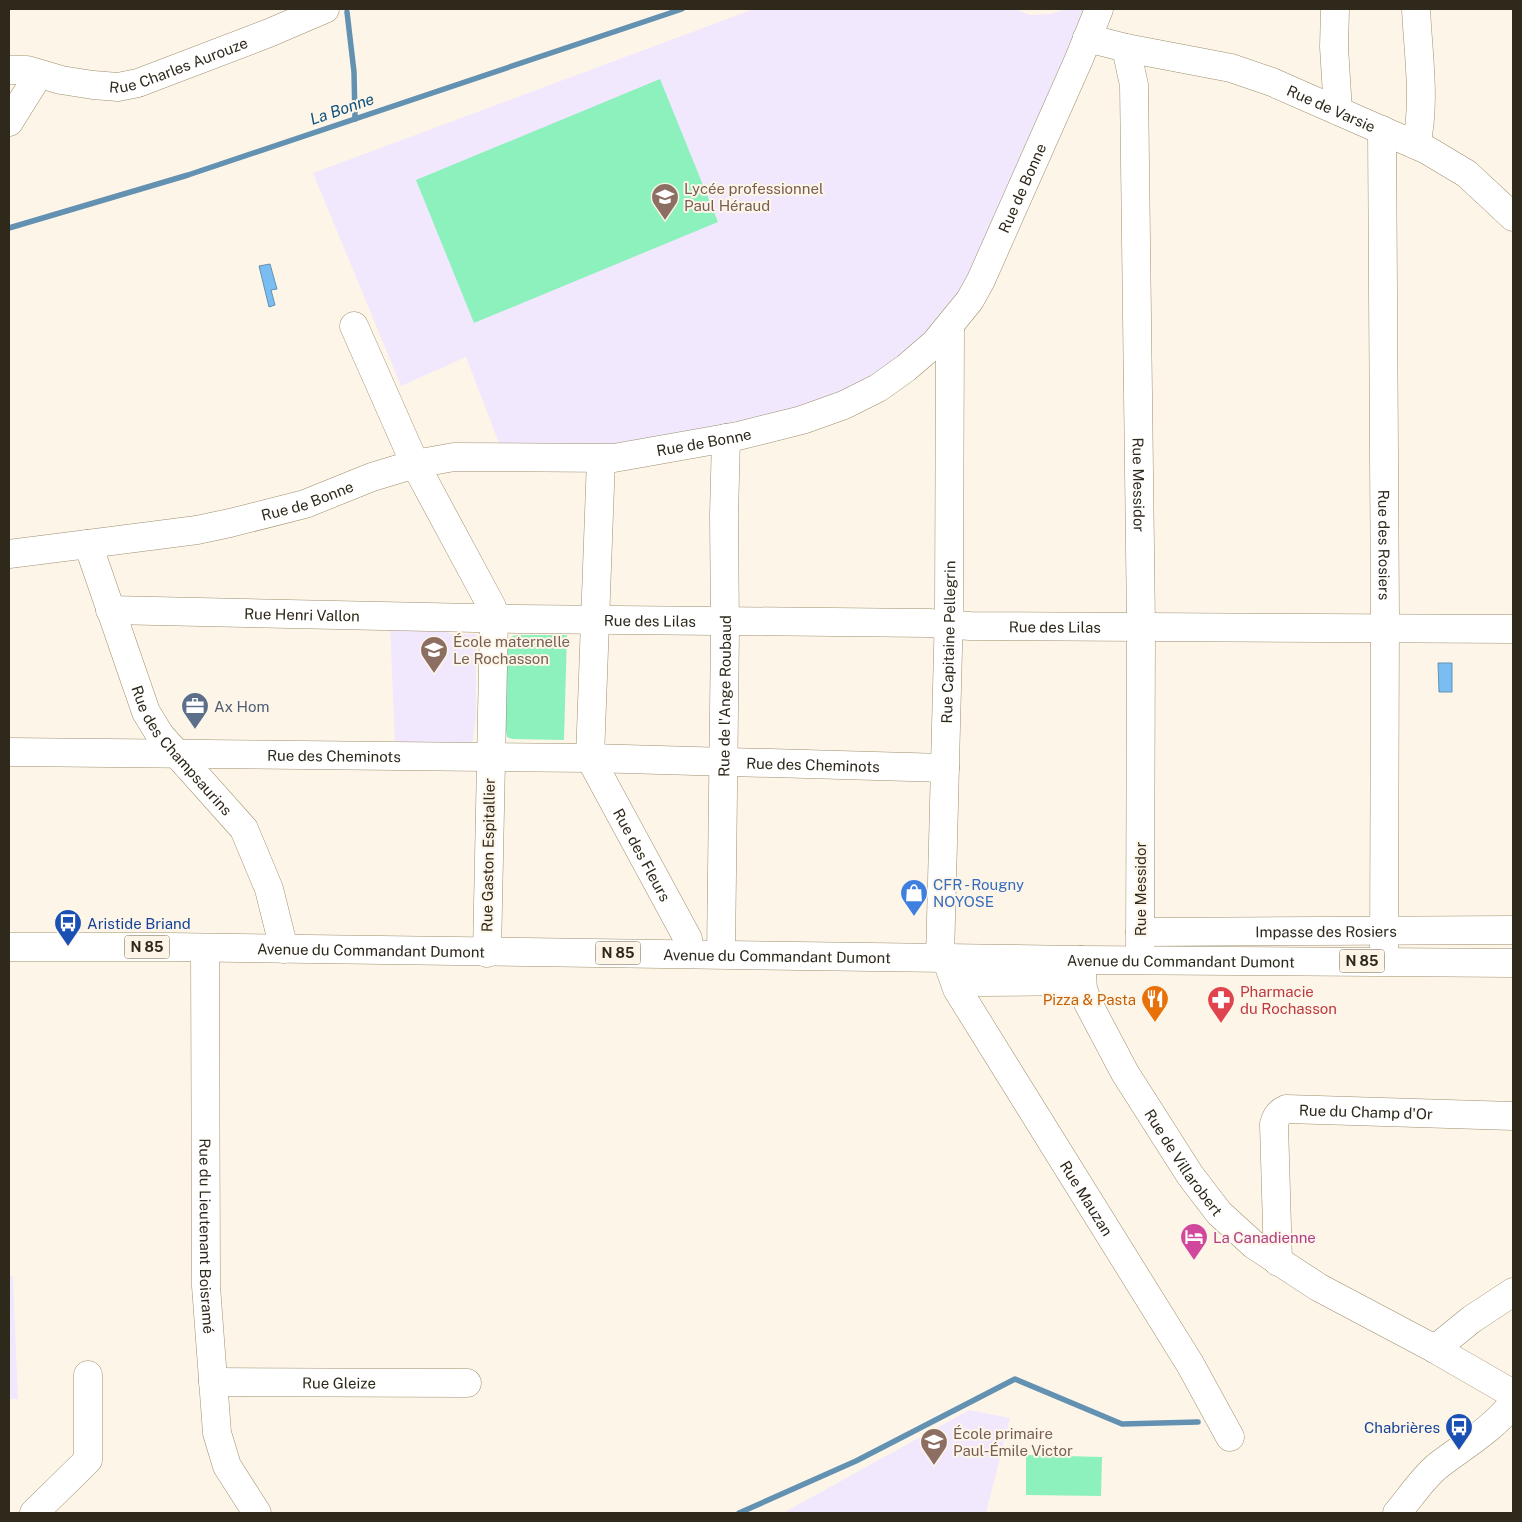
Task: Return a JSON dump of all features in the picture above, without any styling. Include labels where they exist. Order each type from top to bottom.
[{"type":"street","name":"Rue Charles Aurouze","points":[[21,68],[61,80],[118,87],[138,83],[269,33],[325,9]]},
{"type":"street","name":"Rue de Bonne","points":[[9,554],[197,530],[230,524],[305,504],[372,477],[415,464],[454,457],[624,457],[726,438],[802,420],[844,406],[878,388],[906,368],[935,343],[970,300],[981,280],[1099,9]]},
{"type":"street","points":[[1335,9],[1334,47],[1338,111]]},
{"type":"street","points":[[1416,9],[1421,108],[1420,127],[1416,145]]},
{"type":"street","points":[[1087,38],[1126,48]]},
{"type":"street","name":"Rue de Varsie","points":[[1126,48],[1231,68],[1272,82],[1382,130],[1416,145],[1467,174],[1513,217]]},
{"type":"street","name":"Rue Messidor","points":[[1126,48],[1134,85],[1135,118],[1141,626],[1140,960]]},
{"type":"street","points":[[9,122],[21,68]]},
{"type":"street","name":"Rue des Rosiers","points":[[1382,130],[1385,628],[1384,961]]},
{"type":"street","name":"Rue Capitaine Pellegrin","points":[[946,958],[945,768],[949,625],[950,325]]},
{"type":"street","points":[[354,326],[415,464],[492,607],[494,618]]},
{"type":"street","name":"Rue de l'Ange Roubaud","points":[[720,954],[726,438]]},
{"type":"street","points":[[590,758],[601,458]]},
{"type":"street","name":"Rue des Champsaurins","points":[[88,544],[146,712],[160,734],[244,829],[269,889],[284,949]]},
{"type":"street","name":"Rue Henri Vallon","points":[[110,610],[596,620]]},
{"type":"street","name":"Rue Gaston Espitallier","points":[[487,953],[494,618]]},
{"type":"street","name":"Rue des Lilas","points":[[596,620],[929,623],[949,625],[1513,629]]},
{"type":"street","name":"Rue des Cheminots","points":[[9,752],[590,758],[945,768]]},
{"type":"street","name":"Rue des Fleurs","points":[[590,758],[688,939],[690,954]]},
{"type":"street","name":"Impasse des Rosiers","points":[[1140,932],[1513,930]]},
{"type":"street","points":[[1210,961],[1211,932]]},
{"type":"street","name":"Avenue du Commandant Dumont","points":[[9,947],[946,958],[971,978],[980,982],[1082,971],[1140,960],[1513,963]]},
{"type":"street","name":"Rue du Lieutenant Boisramé","points":[[205,948],[206,1286],[212,1382],[217,1433],[227,1466],[257,1513]]},
{"type":"street","name":"Rue Mauzan","points":[[946,958],[957,989],[1190,1364],[1230,1437]]},
{"type":"street","name":"Rue de Villarobert","points":[[1082,971],[1088,1003],[1125,1073],[1190,1175],[1219,1213],[1254,1245],[1318,1287],[1435,1349],[1513,1394]]},
{"type":"street","name":"Rue du Champ d'Or","points":[[1278,1262],[1274,1124],[1278,1114],[1282,1111],[1286,1109],[1513,1116]]},
{"type":"street","points":[[1435,1349],[1472,1319],[1513,1292]]},
{"type":"street","points":[[34,1513],[88,1460],[88,1375]]},
{"type":"street","name":"Rue Gleize","points":[[212,1382],[467,1383]]},
{"type":"street","points":[[1403,1510],[1420,1483],[1438,1465],[1490,1427],[1513,1403]]},
{"type":"shaded area","name":"Lycée professionnel Paul Héraud","points":[[754,9],[1014,9],[1030,15],[1050,14],[1067,9],[1085,10],[976,270],[931,332],[848,394],[649,448],[500,446],[466,357],[401,386],[313,173]]},
{"type":"shaded area","name":"École maternelle Le Rochasson","points":[[390,626],[442,627],[450,634],[476,634],[476,715],[473,740],[467,745],[395,745]]},
{"type":"shaded area","points":[[9,1276],[13,1276],[18,1399],[9,1399]]},
{"type":"shaded area","name":"École primaire Paul-Émile Victor","points":[[969,1410],[1010,1418],[986,1513],[783,1513]]},
{"type":"green space","points":[[660,79],[718,222],[474,323],[416,180]]},
{"type":"green space","points":[[517,635],[567,635],[564,740],[512,739],[507,737],[505,726],[507,644],[510,638]]},
{"type":"green space","points":[[1026,1455],[1102,1457],[1101,1496],[1026,1495]]},
{"type":"water","points":[[270,264],[277,289],[271,290],[275,305],[269,307],[259,266]]},
{"type":"water","points":[[1438,663],[1452,663],[1452,692],[1439,692]]},
{"type":"waterway","name":"La Bonne","points":[[9,228],[188,175],[682,9]]},
{"type":"waterway","points":[[347,12],[354,72],[355,119]]},
{"type":"waterway","points":[[739,1513],[856,1461],[1015,1379],[1122,1424],[1198,1422]]},
{"type":"place","name":"Lycée professionnel Paul Héraud","points":[[665,221]]},
{"type":"place","name":"École maternelle Le Rochasson","points":[[434,674]]},
{"type":"place","name":"Ax Hom","points":[[195,730]]},
{"type":"place","name":"CFR - Rougny NOYOSE","points":[[914,917]]},
{"type":"place","name":"Aristide Briand","points":[[68,947]]},
{"type":"place","name":"Pizza & Pasta","points":[[1155,1023]]},
{"type":"place","name":"Pharmacie du Rochasson","points":[[1221,1024]]},
{"type":"place","name":"La Canadienne","points":[[1194,1261]]},
{"type":"place","name":"Chabrières","points":[[1459,1451]]},
{"type":"place","name":"École primaire Paul-Émile Victor","points":[[934,1466]]}]
